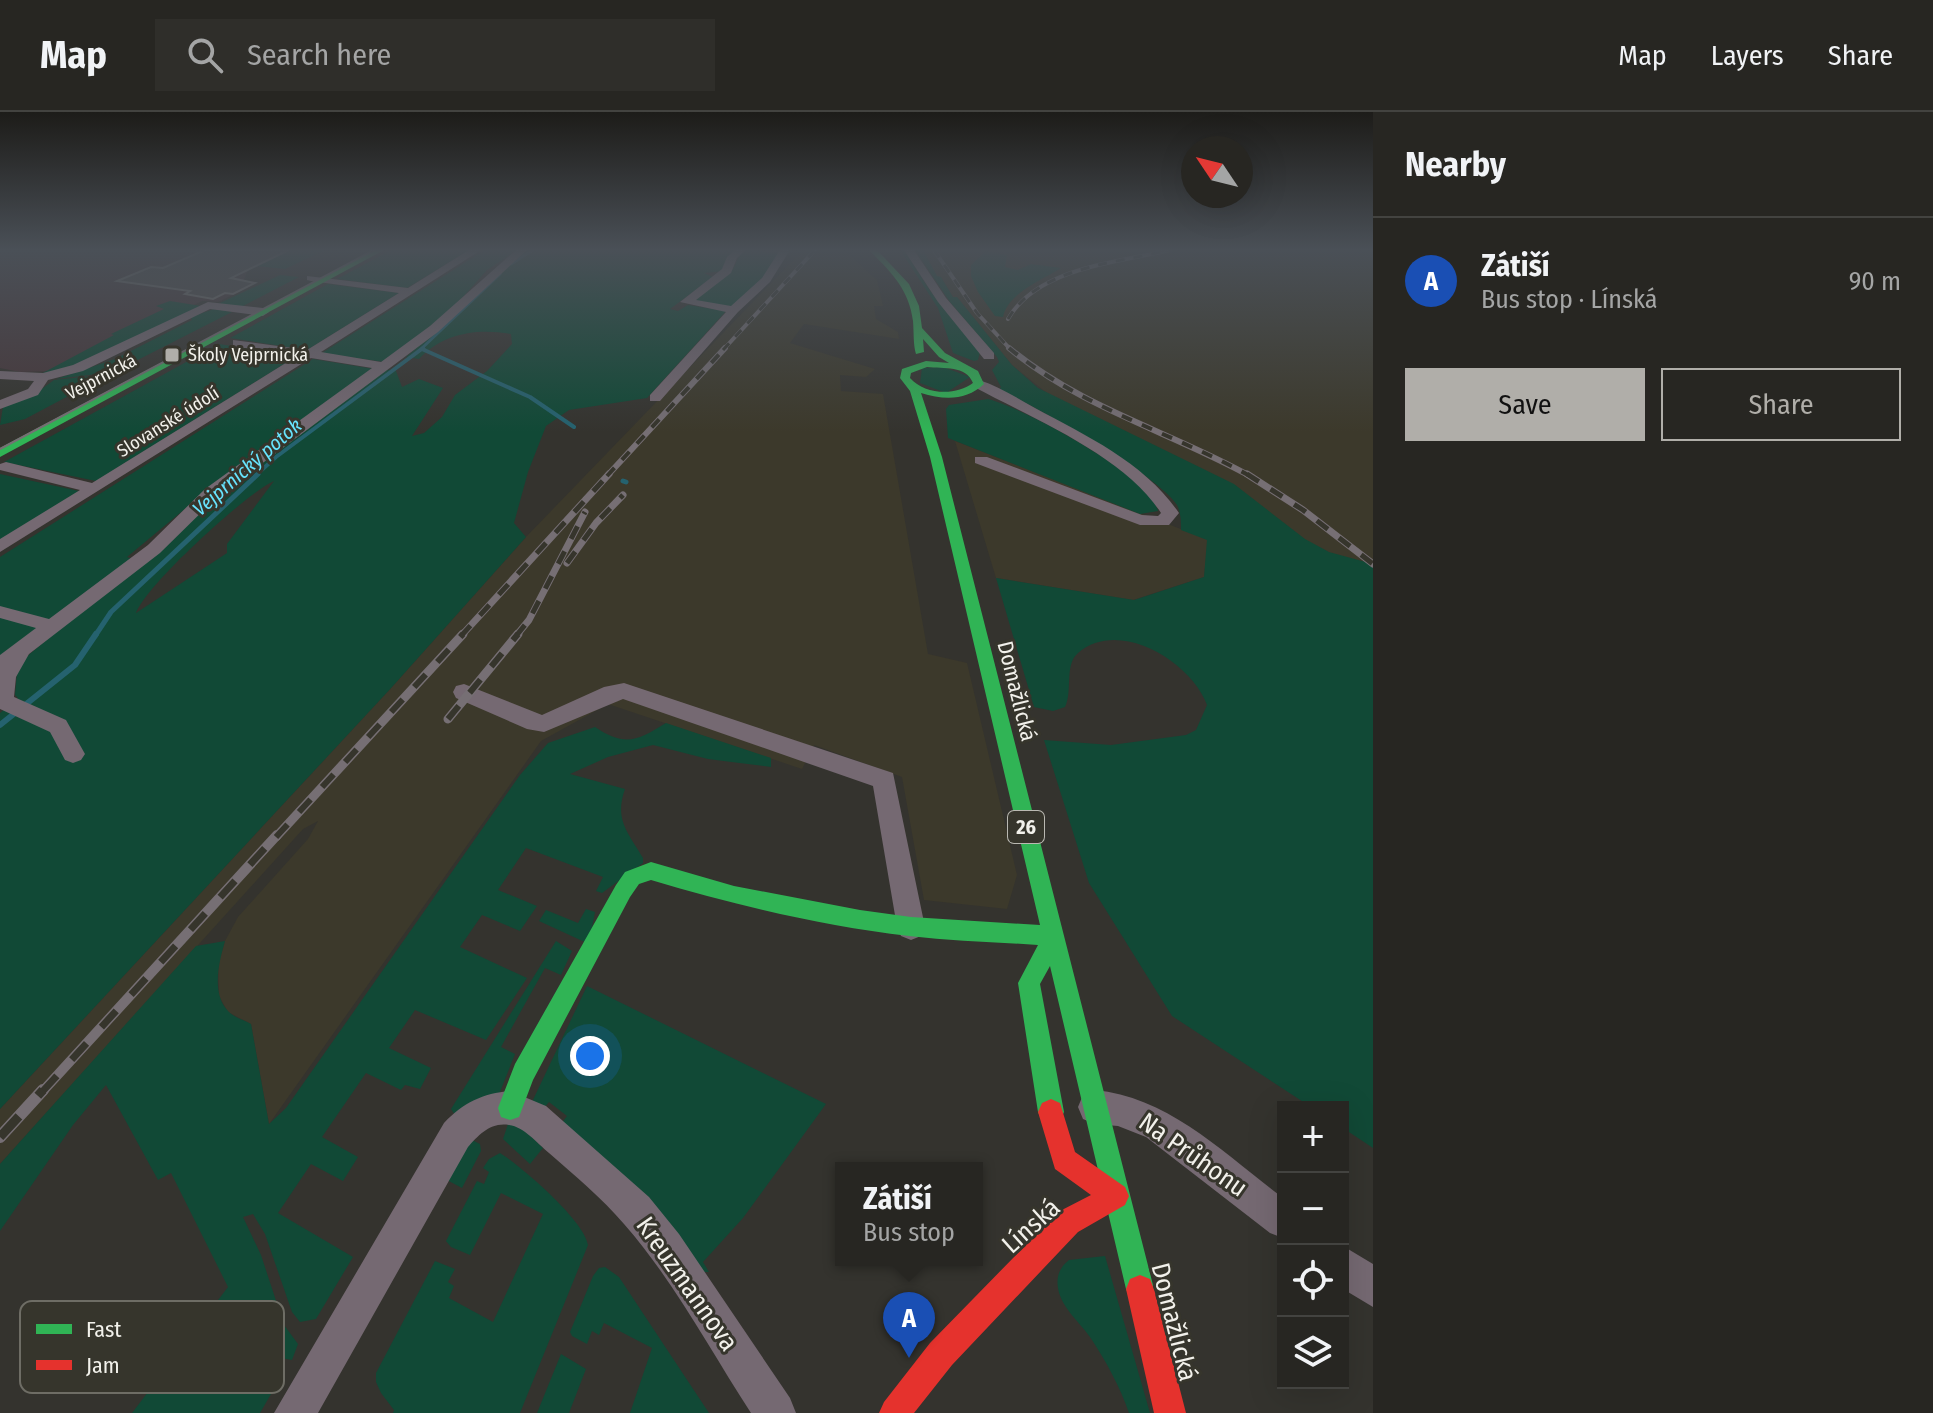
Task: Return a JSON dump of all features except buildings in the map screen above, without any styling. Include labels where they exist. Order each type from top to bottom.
[{"type":"main road","points":[[915,311],[921,330],[919,365]]},
{"type":"main road","name":"Vejprnická","points":[[3,451],[256,312]]},
{"type":"main road","points":[[921,330],[942,355],[960,367],[979,382],[973,391],[956,395],[935,394],[913,386],[905,375],[919,365],[960,367]]},
{"type":"main road","name":"Domažlická","points":[[913,386],[936,457],[1170,1413]]},
{"type":"main road","name":"Domažlická","points":[[936,457],[934,407],[941,399],[956,395]]},
{"type":"main road","points":[[510,1108],[524,1073],[623,891],[632,878],[651,871],[734,895],[911,927],[1054,936],[1029,983],[1047,1099],[1064,1160],[1116,1196]]},
{"type":"main road","name":"Línská","points":[[895,1413],[941,1354],[1068,1222],[1116,1196]]},
{"type":"street","points":[[0,375],[43,377],[96,361],[197,311]]},
{"type":"street","points":[[247,311],[256,312]]},
{"type":"street","name":"Slovanské údolí","points":[[0,547],[378,311]]},
{"type":"street","points":[[0,666],[154,549],[211,493],[434,329],[454,311]]},
{"type":"street","points":[[655,398],[733,311]]},
{"type":"street","points":[[951,311],[989,356],[991,364],[979,382],[1061,427],[1159,493],[1170,513],[1168,518],[1155,522],[1140,520],[981,460]]},
{"type":"street","points":[[237,343],[384,366]]},
{"type":"street","points":[[960,367],[980,363],[989,356]]},
{"type":"street","points":[[0,405],[33,392],[43,377]]},
{"type":"street","points":[[956,395],[1019,404]]},
{"type":"street","points":[[3,451],[94,488]]},
{"type":"street","points":[[0,612],[51,626]]},
{"type":"street","points":[[23,650],[4,677],[1,690],[4,702],[58,726],[73,754]]},
{"type":"street","points":[[464,692],[535,723],[544,724],[612,693],[624,691],[884,780],[911,927]]},
{"type":"street","name":"Na Průhonu","points":[[1095,1107],[1118,1109],[1157,1124],[1277,1215]]},
{"type":"street","points":[[295,1413],[456,1135],[471,1119],[492,1109],[510,1108]]},
{"type":"street","name":"Kreuzmannova","points":[[510,1108],[534,1118],[636,1210],[666,1247],[775,1413]]},
{"type":"street","points":[[1349,1270],[1373,1288]]},
{"type":"shaded area","points":[[0,311],[182,311],[56,371],[20,372],[0,368]]},
{"type":"shaded area","points":[[744,311],[875,311],[876,319],[898,332],[899,339],[804,324],[790,343],[875,369],[866,377],[840,375],[841,391],[883,394],[928,654],[967,663],[1017,875],[1007,909],[924,900],[902,777],[814,745],[802,769],[608,704],[541,741],[269,1124],[251,1024],[228,1012],[219,996],[218,964],[225,941],[238,917],[308,839],[318,821],[303,829],[0,1164],[0,1109],[392,687],[526,537]]},
{"type":"shaded area","points":[[968,311],[1373,311],[1373,603],[1208,540],[1204,577],[1133,600],[996,578],[955,441],[1191,533],[1185,504],[1012,365]]},
{"type":"green space","points":[[160,311],[191,311],[86,363],[39,375],[114,335],[111,334]]},
{"type":"green space","points":[[209,311],[232,312],[114,372],[56,379],[115,359],[192,320],[191,317]]},
{"type":"green space","points":[[280,311],[370,311],[307,350],[230,338]]},
{"type":"green space","points":[[389,311],[451,311],[384,362],[322,353]]},
{"type":"green space","points":[[459,311],[726,311],[647,398],[569,410],[546,426],[528,472],[514,523],[526,537],[392,687],[0,1109],[0,713],[18,698],[15,695],[17,672],[25,658],[219,495],[383,369],[396,371],[402,387],[419,379],[443,388],[412,436],[424,433],[442,417],[455,395],[487,371],[512,344],[511,334],[461,334],[439,343],[419,359],[406,357]],"holes":[[[274,481],[227,544],[227,553],[136,613],[144,599],[177,562],[243,503]]]},
{"type":"green space","points":[[939,311],[946,311],[980,352],[978,360],[974,361],[953,353]]},
{"type":"green space","points":[[957,311],[968,311],[1012,365],[1038,388],[1234,484],[1305,539],[1329,552],[1373,564],[1373,1148],[1349,1132],[1349,1101],[1302,1101],[1172,1016],[1089,883],[1044,740],[1111,745],[1186,735],[1196,730],[1207,705],[1199,689],[1171,661],[1153,650],[1114,640],[1095,643],[1074,658],[1065,707],[1053,711],[1034,707],[996,578],[1134,600],[1204,577],[1207,540],[1181,530],[1177,505],[1147,477],[1066,425],[999,390],[1001,387],[992,370],[999,362]]},
{"type":"green space","points":[[991,311],[1005,311],[1003,317],[995,316]]},
{"type":"green space","points":[[219,344],[297,356],[96,481],[4,462]]},
{"type":"green space","points":[[313,359],[374,369],[186,508],[127,557],[134,560],[50,622],[0,609],[0,557]]},
{"type":"green space","points":[[943,367],[970,377],[946,393],[920,383],[922,368]]},
{"type":"green space","points":[[110,374],[25,419],[0,425],[3,407],[39,391],[54,380]]},
{"type":"green space","points":[[988,399],[1029,415],[1084,445],[1134,480],[1158,511],[1140,514],[948,438],[946,409],[949,405]]},
{"type":"green space","points":[[0,474],[79,491],[0,540]]},
{"type":"green space","points":[[0,617],[41,628],[0,658]]},
{"type":"green space","points":[[666,723],[771,758],[771,767],[708,759],[653,745],[608,757],[570,774],[625,789],[622,818],[643,863],[602,893],[596,891],[603,877],[526,848],[498,890],[537,906],[520,931],[482,915],[460,947],[527,978],[486,1040],[415,1010],[389,1048],[431,1068],[420,1089],[405,1085],[401,1090],[366,1073],[322,1137],[358,1157],[343,1181],[311,1164],[278,1213],[353,1257],[316,1319],[300,1322],[292,1312],[265,1234],[253,1214],[243,1217],[261,1255],[276,1301],[217,1301],[228,1287],[171,1173],[158,1180],[106,1085],[73,1125],[0,1231],[0,1164],[196,946],[225,941],[219,968],[220,995],[230,1013],[251,1024],[269,1124],[286,1108],[520,775],[548,743],[595,727],[623,739],[647,734]]},
{"type":"green space","points":[[586,909],[595,912],[589,944],[539,921],[546,910],[578,923]]},
{"type":"green space","points":[[556,941],[572,951],[561,975],[545,968],[501,1047],[515,1054],[498,1097],[457,1118],[451,1109]]},
{"type":"green space","points":[[587,986],[826,1104],[743,1218],[703,1262],[709,1272],[700,1272],[561,1124],[567,1116],[549,1102],[543,1109],[532,1102]]},
{"type":"green space","points":[[509,1121],[520,1125],[543,1148],[530,1164],[503,1139]]},
{"type":"green space","points":[[468,1138],[480,1144],[481,1151],[462,1188],[445,1179]]},
{"type":"green space","points":[[500,1153],[536,1181],[564,1209],[576,1222],[588,1245],[520,1413],[393,1413],[376,1382],[376,1373],[435,1261],[455,1269],[448,1282],[454,1286],[449,1298],[493,1322],[543,1214],[501,1193],[470,1255],[451,1247],[446,1241],[477,1181],[484,1184],[489,1172],[483,1168],[489,1159]]},
{"type":"green space","points":[[1105,1256],[1150,1413],[1129,1413],[1103,1357],[1060,1295],[1058,1276],[1069,1260]]},
{"type":"green space","points":[[605,1267],[619,1277],[709,1413],[630,1413],[652,1348],[604,1323],[599,1335],[592,1331],[587,1344],[572,1336],[570,1332],[593,1276],[599,1268]]},
{"type":"green space","points":[[284,1325],[298,1344],[292,1360],[284,1359]]},
{"type":"green space","points":[[561,1354],[586,1369],[569,1413],[537,1413]]},
{"type":"green space","points":[[147,1393],[272,1393],[260,1413],[132,1413]]},
{"type":"waterway","name":"Vejprnický potok","points":[[420,350],[461,311]]},
{"type":"waterway","name":"Vejprnický potok","points":[[255,476],[423,348]]},
{"type":"waterway","points":[[425,350],[422,349],[530,397],[574,427]]},
{"type":"waterway","name":"Vejprnický potok","points":[[95,636],[111,612],[258,474]]},
{"type":"waterway","name":"Vejprnický potok","points":[[0,725],[75,665],[96,634]]},
{"type":"tram line","points":[[0,449],[260,311]]},
{"type":"railway","points":[[723,350],[759,311]]},
{"type":"railway","points":[[975,311],[1010,348]]},
{"type":"railway","points":[[1008,319],[1014,311]]},
{"type":"railway","points":[[607,476],[725,348]]},
{"type":"railway","points":[[1010,348],[1037,369],[1096,403],[1250,476]]},
{"type":"railway","points":[[461,636],[609,474]]},
{"type":"railway","points":[[1247,474],[1303,510],[1373,564]]},
{"type":"railway","points":[[567,563],[596,523],[623,495]]},
{"type":"railway","points":[[516,636],[529,620],[585,512]]},
{"type":"railway","points":[[276,837],[463,634]]},
{"type":"railway","points":[[448,719],[518,634]]},
{"type":"railway","points":[[42,1092],[277,835]]},
{"type":"railway","points":[[0,1137],[43,1090]]},
{"type":"traffic: fast","points":[[0,453],[266,311]]},
{"type":"traffic: fast","points":[[915,311],[919,352]]},
{"type":"traffic: fast","points":[[913,386],[956,395],[979,384],[974,373],[942,355],[921,330]]},
{"type":"traffic: fast","points":[[959,367],[926,364],[906,371],[905,378],[915,390],[936,457],[1140,1289]]},
{"type":"traffic: fast","points":[[510,1108],[524,1073],[623,891],[632,878],[651,871],[734,895],[860,920],[911,927],[1054,936],[1029,983],[1051,1112]]},
{"type":"traffic: jam","points":[[895,1413],[941,1354],[1068,1222],[1116,1196],[1064,1160],[1051,1112]]},
{"type":"traffic: jam","points":[[1140,1289],[1170,1413]]},
{"type":"place","name":"Školy Vejprnická","points":[[172,355]]},
{"type":"place","name":"Zátiší","points":[[909,1358]]}]
